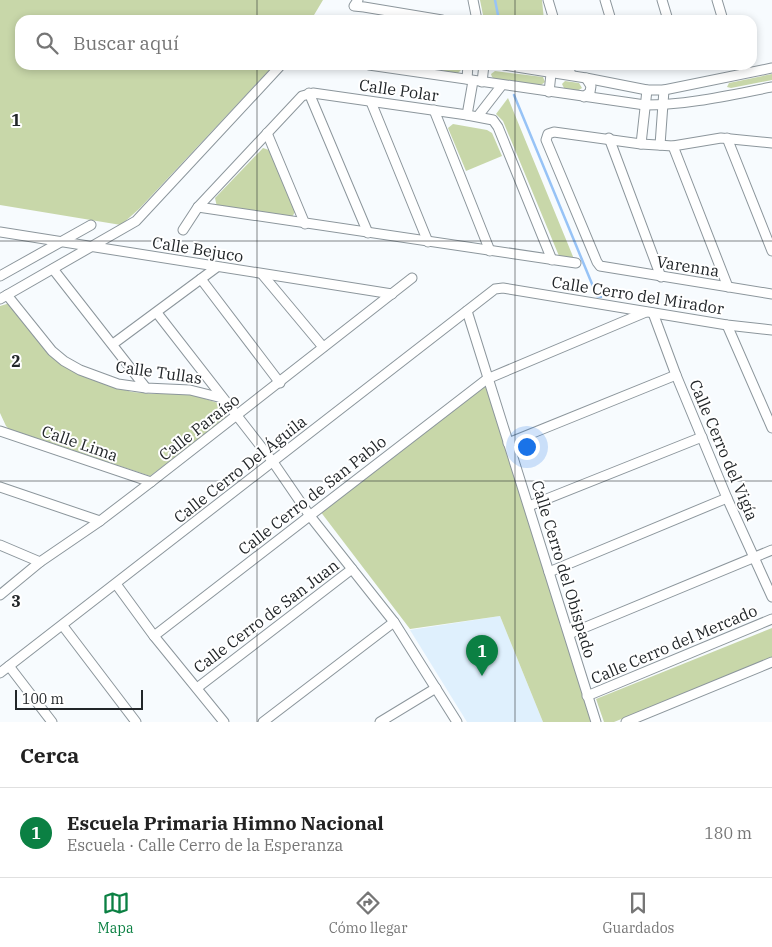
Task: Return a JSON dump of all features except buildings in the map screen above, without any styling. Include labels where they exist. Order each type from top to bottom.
[{"type":"street","points":[[358,0],[354,6],[414,15]]},
{"type":"street","points":[[473,0],[476,15]]},
{"type":"street","points":[[548,0],[552,15]]},
{"type":"street","points":[[605,0],[610,15]]},
{"type":"street","points":[[662,0],[666,15]]},
{"type":"street","points":[[717,0],[722,15]]},
{"type":"street","points":[[557,70],[571,75],[646,90],[664,90],[772,68]]},
{"type":"street","points":[[3,297],[128,227],[140,217],[276,70]]},
{"type":"street","points":[[402,70],[645,105],[662,105],[772,87]]},
{"type":"street","points":[[470,70],[474,81]]},
{"type":"street","points":[[467,115],[474,81],[481,70]]},
{"type":"street","points":[[549,92],[552,70]]},
{"type":"street","points":[[570,70],[571,75]]},
{"type":"street","points":[[584,97],[590,92],[592,86],[586,78]]},
{"type":"street","points":[[722,79],[717,84],[717,88],[725,96]]},
{"type":"street","points":[[478,116],[502,85]]},
{"type":"street","points":[[642,144],[646,90]]},
{"type":"street","points":[[660,145],[664,90]]},
{"type":"street","points":[[183,230],[198,207],[302,96],[309,93],[368,233]]},
{"type":"street","name":"Calle Polar","points":[[309,93],[478,116],[493,120],[498,127],[552,260]]},
{"type":"street","points":[[371,102],[428,242]]},
{"type":"street","points":[[434,110],[490,251]]},
{"type":"street","name":"Varenna","points":[[609,138],[554,132],[548,134],[546,140],[600,266],[772,294]]},
{"type":"street","points":[[267,133],[305,224]]},
{"type":"street","points":[[609,138],[642,144],[673,146],[715,138],[772,143]]},
{"type":"street","points":[[609,138],[661,277]]},
{"type":"street","points":[[726,138],[772,251]]},
{"type":"street","points":[[673,146],[728,287]]},
{"type":"street","points":[[198,207],[576,263]]},
{"type":"street","points":[[0,276],[91,225]]},
{"type":"street","name":"Calle Bejuco","points":[[0,232],[392,294]]},
{"type":"street","points":[[113,344],[217,267]]},
{"type":"street","points":[[53,269],[146,388]]},
{"type":"street","points":[[262,274],[323,347]]},
{"type":"street","name":"Calle Paraíso","points":[[0,595],[40,562],[100,521],[280,383],[412,278]]},
{"type":"street","points":[[201,279],[280,383]]},
{"type":"street","name":"Calle Cerro Del Águila","points":[[0,673],[495,289],[499,288]]},
{"type":"street","name":"Calle Cerro del Mirador","points":[[499,288],[727,325],[772,330]]},
{"type":"street","name":"Calle Tullas","points":[[3,297],[64,361],[80,370],[118,384],[146,388],[190,390],[222,398]]},
{"type":"street","name":"Calle Cerro del Obispado","points":[[467,311],[596,722]]},
{"type":"street","name":"Calle Cerro del Vigía","points":[[650,312],[727,498],[772,597]]},
{"type":"street","name":"Calle Cerro de San Pablo","points":[[154,636],[487,379],[650,312]]},
{"type":"street","points":[[157,313],[272,462],[310,516],[394,622],[457,722]]},
{"type":"street","points":[[727,325],[772,428]]},
{"type":"street","points":[[508,443],[676,375]]},
{"type":"street","name":"Calle Lima","points":[[0,431],[151,482]]},
{"type":"street","points":[[529,506],[702,437]]},
{"type":"street","points":[[0,487],[100,521]]},
{"type":"street","points":[[550,572],[727,498]]},
{"type":"street","points":[[0,545],[40,562]]},
{"type":"street","points":[[569,634],[772,550]]},
{"type":"street","name":"Calle Cerro de San Juan","points":[[197,688],[352,569]]},
{"type":"street","points":[[116,584],[154,636],[224,722]]},
{"type":"street","name":"Calle Cerro del Mercado","points":[[588,696],[772,619]]},
{"type":"street","points":[[263,722],[394,622]]},
{"type":"street","points":[[62,626],[136,722]]},
{"type":"street","points":[[626,722],[772,662]]},
{"type":"street","points":[[9,666],[52,722]]},
{"type":"street","points":[[380,722],[436,688]]},
{"type":"shaded area","points":[[500,616],[543,722],[467,722],[410,630]]},
{"type":"green space","points":[[0,0],[323,0],[314,15],[15,15],[15,70],[269,70],[139,209],[121,225],[0,205]]},
{"type":"green space","points":[[480,0],[542,0],[544,15],[483,15]]},
{"type":"green space","points":[[439,70],[461,70],[458,73]]},
{"type":"green space","points":[[495,71],[543,77],[545,82],[541,85],[495,79],[491,74]]},
{"type":"green space","points":[[772,74],[772,80],[731,88],[727,87],[729,83]]},
{"type":"green space","points":[[565,81],[579,83],[582,88],[577,91],[564,88],[562,84]]},
{"type":"green space","points":[[508,98],[574,259],[559,256],[503,121],[496,114]]},
{"type":"green space","points":[[453,124],[487,130],[492,133],[502,156],[466,171],[448,128]]},
{"type":"green space","points":[[263,148],[269,150],[295,212],[292,217],[217,207],[215,198]]},
{"type":"green space","points":[[10,303],[67,367],[98,382],[132,392],[190,394],[221,404],[226,409],[225,419],[150,476],[9,429],[0,413],[0,306]]},
{"type":"green space","points":[[489,383],[593,722],[543,722],[500,616],[410,629],[320,511]]},
{"type":"green space","points":[[772,628],[772,658],[614,722],[604,722],[596,699]]},
{"type":"waterway","points":[[495,0],[498,15]]},
{"type":"waterway","points":[[514,95],[597,296],[601,297]]},
{"type":"place","name":"Escuela Primaria Himno Nacional","points":[[482,676]]}]
